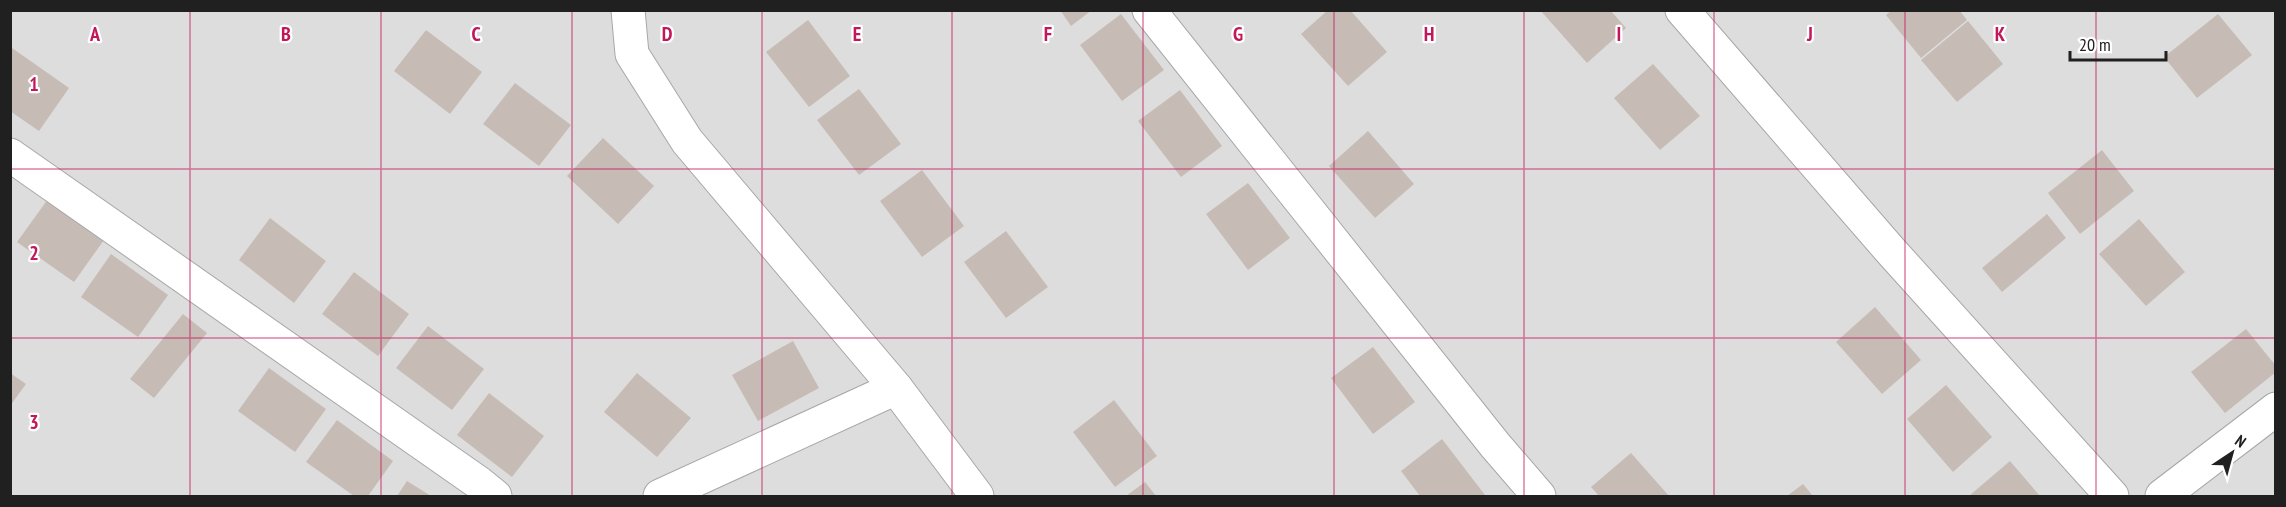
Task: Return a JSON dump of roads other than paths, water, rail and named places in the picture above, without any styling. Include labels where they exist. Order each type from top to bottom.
[{"type":"street","points":[[628,10],[632,54],[687,141],[896,388],[977,496]]},
{"type":"street","points":[[1149,10],[1487,435],[1539,496]]},
{"type":"street","points":[[1682,10],[1890,250],[2112,496]]},
{"type":"street","points":[[10,155],[495,496]]},
{"type":"street","points":[[660,496],[896,388]]},
{"type":"street","points":[[2162,496],[2276,409]]}]
